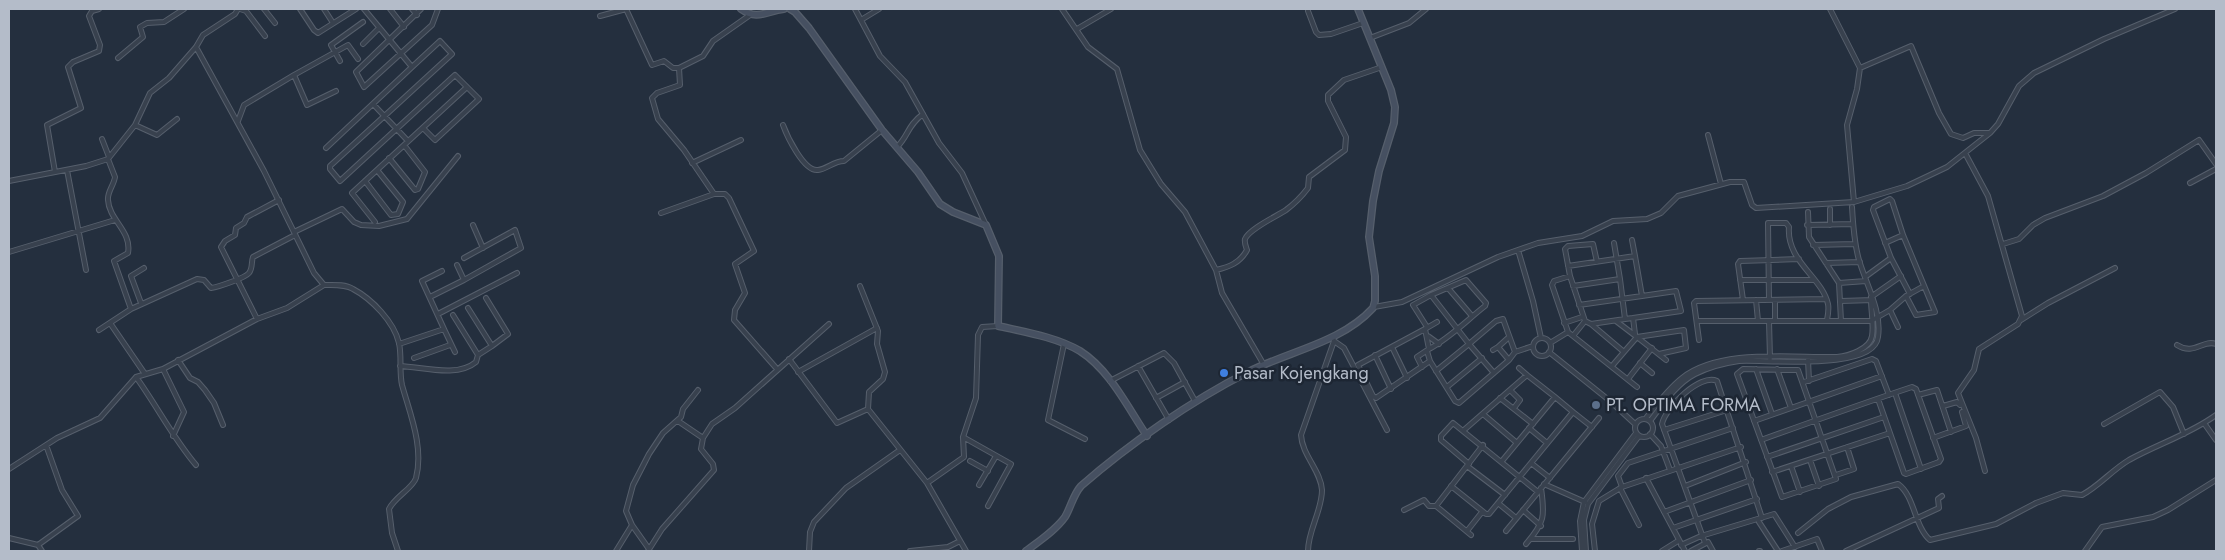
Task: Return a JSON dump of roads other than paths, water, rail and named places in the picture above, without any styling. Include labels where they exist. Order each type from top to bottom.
[{"type":"street","points":[[55,172],[47,125],[81,108],[68,67],[73,62],[99,51],[100,45],[89,16],[92,11],[99,9]]},
{"type":"street","points":[[118,58],[143,37],[140,27],[147,23],[164,22],[184,9]]},
{"type":"street","points":[[9,181],[86,166],[109,158],[134,125],[150,93],[169,78],[196,47],[203,35],[242,9],[265,36]]},
{"type":"street","points":[[264,9],[276,23]]},
{"type":"street","points":[[300,9],[318,33],[356,9]]},
{"type":"street","points":[[324,9],[333,23]]},
{"type":"street","points":[[364,9],[412,68]]},
{"type":"street","points":[[390,9],[404,26]]},
{"type":"street","points":[[412,9],[417,15]]},
{"type":"street","points":[[421,9],[417,15],[356,72],[364,87],[432,25],[438,9]]},
{"type":"street","points":[[600,16],[626,9],[652,64],[664,61],[672,68],[679,68],[703,56],[711,43],[750,15],[784,9]]},
{"type":"street","points":[[741,9],[750,15]]},
{"type":"street","points":[[790,9],[796,12],[815,35],[882,130],[942,206],[986,225]]},
{"type":"street","points":[[855,9],[880,56],[905,82],[938,143],[966,180],[999,256],[998,326]]},
{"type":"street","points":[[861,20],[879,9]]},
{"type":"street","points":[[1062,9],[1088,47],[1107,59],[1118,71],[1138,147],[1161,184],[1185,212],[1216,270],[1222,293],[1264,365]]},
{"type":"street","points":[[1077,29],[1111,9]]},
{"type":"street","points":[[1358,9],[1394,98],[1395,113],[1392,130],[1377,177],[1369,237],[1375,276],[1374,307]]},
{"type":"street","points":[[1370,38],[1409,23],[1426,9]]},
{"type":"street","points":[[1830,9],[1860,68],[1857,89],[1846,126],[1854,202]]},
{"type":"street","points":[[1026,551],[1053,530],[1064,518],[1073,496],[1081,486],[1195,401],[1264,365],[1334,339],[1374,307],[1402,302],[1518,250],[1538,243],[1582,236],[1613,221],[1647,219],[1661,212],[1678,196],[1721,184],[1744,182],[1752,204],[1756,208],[1854,202],[1907,186],[1946,167],[1990,133],[1998,124],[2019,86],[2034,73],[2104,38],[2175,9]]},
{"type":"street","points":[[1308,11],[1316,32],[1320,35],[1331,34],[1363,23]]},
{"type":"street","points":[[340,61],[331,44],[363,22]]},
{"type":"street","points":[[363,44],[379,28]]},
{"type":"street","points":[[326,148],[440,42],[452,54],[330,166],[330,169],[340,180],[455,75],[479,99],[435,140],[423,128]]},
{"type":"street","points":[[238,121],[244,105],[349,44],[358,58]]},
{"type":"street","points":[[1860,68],[1911,46],[1939,114],[1950,134],[1963,138],[1974,133],[1990,133]]},
{"type":"street","points":[[196,47],[238,121],[295,234],[324,285]]},
{"type":"street","points":[[1216,270],[1230,266],[1240,259],[1247,250],[1244,241],[1246,237],[1262,223],[1286,210],[1308,188],[1309,177],[1345,150],[1346,137],[1328,100],[1328,95],[1344,80],[1382,67]]},
{"type":"street","points":[[679,68],[681,84],[657,93],[652,98],[652,104],[658,118],[677,140],[714,194]]},
{"type":"street","points":[[294,75],[308,105],[336,91]]},
{"type":"street","points":[[375,222],[352,193],[467,87]]},
{"type":"street","points":[[373,104],[408,141]]},
{"type":"street","points":[[897,147],[905,138],[911,124],[922,114]]},
{"type":"street","points":[[134,125],[158,135],[177,119]]},
{"type":"street","points":[[783,125],[802,159],[812,170],[844,160],[882,130]]},
{"type":"street","points":[[1708,135],[1721,184]]},
{"type":"street","points":[[102,138],[115,177],[108,199],[115,220],[122,228],[128,246],[128,252],[114,261],[131,309]]},
{"type":"street","points":[[692,163],[741,140]]},
{"type":"street","points":[[2003,244],[2019,239],[2033,225],[2045,218],[2103,196],[2146,173],[2199,140],[2216,164]]},
{"type":"street","points":[[389,158],[415,190],[418,189],[425,172],[404,145]]},
{"type":"street","points":[[1965,153],[1988,196],[2003,244],[2021,320]]},
{"type":"street","points":[[99,330],[141,303],[197,279],[204,280],[211,288],[220,287],[250,272],[253,257],[342,209],[354,222],[360,225],[379,226],[407,219],[458,156]]},
{"type":"street","points":[[2190,183],[2216,169]]},
{"type":"street","points":[[66,170],[86,270]]},
{"type":"street","points":[[365,181],[391,215],[398,214],[403,202],[377,170]]},
{"type":"street","points":[[661,214],[714,194],[725,194],[729,198],[754,252],[735,264],[746,293],[735,310],[734,320],[777,370]]},
{"type":"street","points":[[256,319],[221,244],[235,236],[236,228],[244,223],[247,217],[279,200]]},
{"type":"street","points":[[1887,200],[1892,201],[1903,235],[1934,308],[1934,313],[1914,314],[1901,276],[1885,243],[1873,210],[1874,206],[1887,200]]},
{"type":"street","points":[[1648,420],[1675,384],[1692,371],[1729,359],[1845,360],[1873,346],[1878,339],[1878,318],[1855,244],[1852,207]]},
{"type":"street","points":[[1830,209],[1830,225]]},
{"type":"street","points":[[1808,212],[1808,234],[1839,283],[1841,321]]},
{"type":"street","points":[[9,252],[115,220]]},
{"type":"street","points":[[1769,300],[1768,223],[1775,222],[1788,225],[1789,242],[1826,299],[1828,306],[1827,320]]},
{"type":"street","points":[[1807,225],[1853,224]]},
{"type":"street","points":[[473,225],[483,248]]},
{"type":"street","points":[[430,297],[521,248],[515,230],[464,258]]},
{"type":"street","points":[[1885,243],[1903,235]]},
{"type":"street","points":[[1632,240],[1642,296]]},
{"type":"street","points":[[1614,243],[1625,319]]},
{"type":"street","points":[[1597,262],[1593,244],[1568,246],[1565,249],[1570,276],[1584,319],[1624,352]]},
{"type":"street","points":[[1814,245],[1855,244]]},
{"type":"street","points":[[1518,250],[1533,301],[1541,338],[1550,343]]},
{"type":"street","points":[[1568,266],[1635,256]]},
{"type":"street","points":[[1839,283],[1866,279],[1891,258]]},
{"type":"street","points":[[1743,300],[1738,264],[1740,261],[1800,259]]},
{"type":"street","points":[[1826,263],[1860,262]]},
{"type":"street","points":[[456,265],[464,280]]},
{"type":"street","points":[[141,303],[130,276],[144,268]]},
{"type":"street","points":[[1985,471],[1960,391],[1974,370],[1979,349],[2048,303],[2115,268]]},
{"type":"street","points":[[442,270],[423,280],[450,345],[455,352]]},
{"type":"street","points":[[438,314],[517,273]]},
{"type":"street","points":[[1570,276],[1554,281],[1552,285],[1568,332],[1637,387]]},
{"type":"street","points":[[1840,301],[1872,299],[1901,276]]},
{"type":"street","points":[[1573,286],[1620,279]]},
{"type":"street","points":[[1422,367],[1417,356],[1428,350],[1439,344],[1487,304],[1466,280],[1430,295],[1413,306],[1426,328],[1428,336],[1428,350],[1430,361],[1459,403],[1509,360],[1515,352],[1533,346],[1536,340],[1541,338]]},
{"type":"street","points":[[1740,280],[1813,280]]},
{"type":"street","points":[[9,469],[46,445],[100,418],[136,377],[163,369],[256,319],[287,308],[324,285],[337,284],[353,288],[390,324],[399,344],[401,378],[418,446],[415,481],[389,509],[392,533],[398,551]]},
{"type":"street","points":[[860,286],[879,335],[877,344],[885,376],[870,390],[868,409],[927,483],[966,551]]},
{"type":"street","points":[[1697,321],[1871,321],[1924,286]]},
{"type":"street","points":[[1448,288],[1472,316]]},
{"type":"street","points":[[1579,305],[1676,291],[1681,311],[1591,324]]},
{"type":"street","points":[[1430,295],[1494,373]]},
{"type":"street","points":[[478,355],[508,334],[486,298]]},
{"type":"street","points":[[1698,340],[1694,303],[1696,301],[1826,299]]},
{"type":"street","points":[[1648,420],[1681,384],[1702,372],[1738,361],[1843,357],[1861,349],[1872,337],[1872,299]]},
{"type":"street","points":[[1756,300],[1758,321]]},
{"type":"street","points":[[1775,300],[1775,321]]},
{"type":"street","points":[[468,308],[492,346]]},
{"type":"street","points":[[1890,310],[1898,327]]},
{"type":"street","points":[[1502,312],[1515,352]]},
{"type":"street","points":[[400,366],[422,366],[437,371],[445,371],[472,366],[478,361],[478,355],[453,315]]},
{"type":"street","points":[[1612,366],[1636,335],[1633,318]]},
{"type":"street","points":[[1436,371],[1496,321],[1504,319]]},
{"type":"street","points":[[1564,323],[1584,319]]},
{"type":"street","points":[[1573,336],[1584,319]]},
{"type":"street","points":[[1616,321],[1666,360]]},
{"type":"street","points":[[1769,321],[1770,358]]},
{"type":"street","points":[[1430,361],[1391,389],[1374,397],[1358,366],[1360,362],[1437,322]]},
{"type":"street","points":[[110,323],[145,374]]},
{"type":"street","points":[[698,390],[683,408],[682,416],[678,421],[663,433],[637,474],[626,511],[632,525],[649,550],[662,529],[714,470],[712,463],[701,451],[703,438],[714,421],[735,408],[788,359],[830,324]]},
{"type":"street","points":[[927,483],[963,458],[964,437],[976,398],[978,336],[983,326],[998,326],[1064,344],[1082,353],[1110,381],[1147,436]]},
{"type":"street","points":[[798,372],[877,328]]},
{"type":"street","points":[[399,344],[444,329]]},
{"type":"street","points":[[1636,335],[1684,330],[1686,348],[1659,354]]},
{"type":"street","points":[[1550,343],[1568,332]]},
{"type":"street","points":[[1428,336],[1439,344]]},
{"type":"street","points":[[1493,350],[1509,337]]},
{"type":"street","points":[[1334,339],[1344,348],[1387,430]]},
{"type":"street","points":[[1308,551],[1309,537],[1322,488],[1301,436],[1334,339]]},
{"type":"street","points":[[1533,346],[1538,355],[1543,356],[1549,352],[1550,343]]},
{"type":"street","points":[[2177,345],[2189,350],[2212,343],[2216,344]]},
{"type":"street","points":[[1064,344],[1048,420],[1086,440]]},
{"type":"street","points":[[414,358],[450,345]]},
{"type":"street","points":[[1392,347],[1407,378]]},
{"type":"street","points":[[1498,347],[1509,360]]},
{"type":"street","points":[[1628,379],[1652,348]]},
{"type":"street","points":[[1549,352],[1610,401],[1635,424],[1638,435]]},
{"type":"street","points":[[1110,381],[1164,353],[1174,362],[1195,401]]},
{"type":"street","points":[[1375,355],[1391,389]]},
{"type":"street","points":[[1447,387],[1482,358]]},
{"type":"street","points":[[788,359],[837,423],[868,409]]},
{"type":"street","points":[[1806,382],[1796,369],[1743,370],[1737,374],[1782,498],[1834,480],[1836,475],[1810,401],[1806,382],[1808,359]]},
{"type":"street","points":[[1806,382],[1872,359],[1876,361],[1889,395]]},
{"type":"street","points":[[178,360],[190,378],[199,383],[211,398],[223,425]]},
{"type":"street","points":[[1640,364],[1652,373]]},
{"type":"street","points":[[1138,366],[1169,420]]},
{"type":"street","points":[[1519,368],[1592,427]]},
{"type":"street","points":[[163,369],[184,412],[173,437]]},
{"type":"street","points":[[1777,369],[1791,408]]},
{"type":"street","points":[[1756,370],[1772,414]]},
{"type":"street","points":[[1464,430],[1527,375]]},
{"type":"street","points":[[1754,421],[1882,376]]},
{"type":"street","points":[[136,377],[159,410],[173,437],[196,465]]},
{"type":"street","points":[[1713,551],[1708,542],[1705,543],[1701,536],[1662,424],[1664,417],[1695,384],[1716,380],[1746,462],[1762,518]]},
{"type":"street","points":[[1156,398],[1185,382]]},
{"type":"street","points":[[1760,440],[1889,395],[1912,388],[1916,389],[1941,461],[1906,474],[1904,473],[1878,399]]},
{"type":"street","points":[[1510,390],[1520,400],[1514,408]]},
{"type":"street","points":[[1918,395],[1936,390],[1951,432]]},
{"type":"street","points":[[2104,424],[2160,392],[2166,396],[2173,407],[2185,433]]},
{"type":"street","points":[[1895,393],[1921,469]]},
{"type":"street","points":[[1502,461],[1554,397]]},
{"type":"street","points":[[1500,398],[1514,408],[1547,443]]},
{"type":"street","points":[[1933,438],[1967,425],[1958,402],[1943,406]]},
{"type":"street","points":[[1664,430],[1726,410]]},
{"type":"street","points":[[1451,486],[1488,515],[1573,412]]},
{"type":"street","points":[[1483,414],[1517,443]]},
{"type":"street","points":[[1798,533],[1828,509],[1851,497],[1897,484],[1905,492],[1926,536],[1933,540],[1996,524],[2036,503],[2062,494],[2082,495],[2127,461],[2204,424],[2216,415]]},
{"type":"street","points":[[1767,457],[1884,417]]},
{"type":"street","points":[[1506,531],[1600,418]]},
{"type":"street","points":[[1635,424],[1640,419],[1648,420],[1653,426],[1650,434],[1645,437],[1638,435]]},
{"type":"street","points":[[678,421],[703,438]]},
{"type":"street","points":[[1504,496],[1440,438],[1453,423],[1520,477],[1541,488],[1588,504]]},
{"type":"street","points":[[2204,424],[2216,440]]},
{"type":"street","points":[[1639,525],[1621,487],[1618,476],[1628,463],[1733,428]]},
{"type":"street","points":[[1772,472],[1890,433]]},
{"type":"street","points":[[1650,434],[1664,452],[1670,470]]},
{"type":"street","points":[[1582,551],[1580,521],[1584,502],[1638,435]]},
{"type":"street","points":[[1586,551],[1584,520],[1588,504],[1638,435]]},
{"type":"street","points":[[964,437],[1011,464],[988,506]]},
{"type":"street","points":[[38,546],[79,515],[62,490],[46,445]]},
{"type":"street","points":[[1436,506],[1483,446]]},
{"type":"street","points":[[1595,551],[1592,524],[1600,501],[1621,487],[1741,447]]},
{"type":"street","points":[[1836,475],[1854,469],[1848,447]]},
{"type":"street","points":[[809,551],[810,532],[814,522],[846,488],[900,450]]},
{"type":"street","points":[[980,485],[996,456]]},
{"type":"street","points":[[1810,460],[1819,486]]},
{"type":"street","points":[[970,461],[988,471]]},
{"type":"street","points":[[1685,486],[1746,462]]},
{"type":"street","points":[[1531,463],[1550,478]]},
{"type":"street","points":[[1791,466],[1800,492]]},
{"type":"street","points":[[1646,478],[1679,543],[1685,551]]},
{"type":"street","points":[[1664,512],[1751,480]]},
{"type":"street","points":[[2085,551],[2102,527],[2153,516],[2168,510],[2216,480]]},
{"type":"street","points":[[1526,544],[1541,526],[1544,512],[1541,488]]},
{"type":"street","points":[[1846,551],[1939,508],[1938,499],[1942,496]]},
{"type":"street","points":[[1404,510],[1424,500],[1429,506],[1436,506],[1471,535]]},
{"type":"street","points":[[1673,528],[1757,500]]},
{"type":"street","points":[[1498,503],[1516,518]]},
{"type":"street","points":[[1523,510],[1541,526]]},
{"type":"street","points":[[1467,531],[1482,512]]},
{"type":"street","points":[[1662,551],[1679,543],[1774,514],[1795,547]]},
{"type":"street","points":[[1759,522],[1778,551]]},
{"type":"street","points":[[616,551],[632,525]]},
{"type":"street","points":[[9,538],[38,546],[42,551]]},
{"type":"street","points":[[1531,538],[1572,539]]},
{"type":"street","points":[[1782,551],[1817,539],[1822,551]]},
{"type":"street","points":[[910,551],[948,547],[960,541]]},
{"type":"street","points":[[1693,551],[1705,543]]},
{"type":"place","name":"Pasar Kojengkang","points":[[1224,373]]},
{"type":"place","name":"PT. OPTIMA FORMA","points":[[1596,405]]}]
